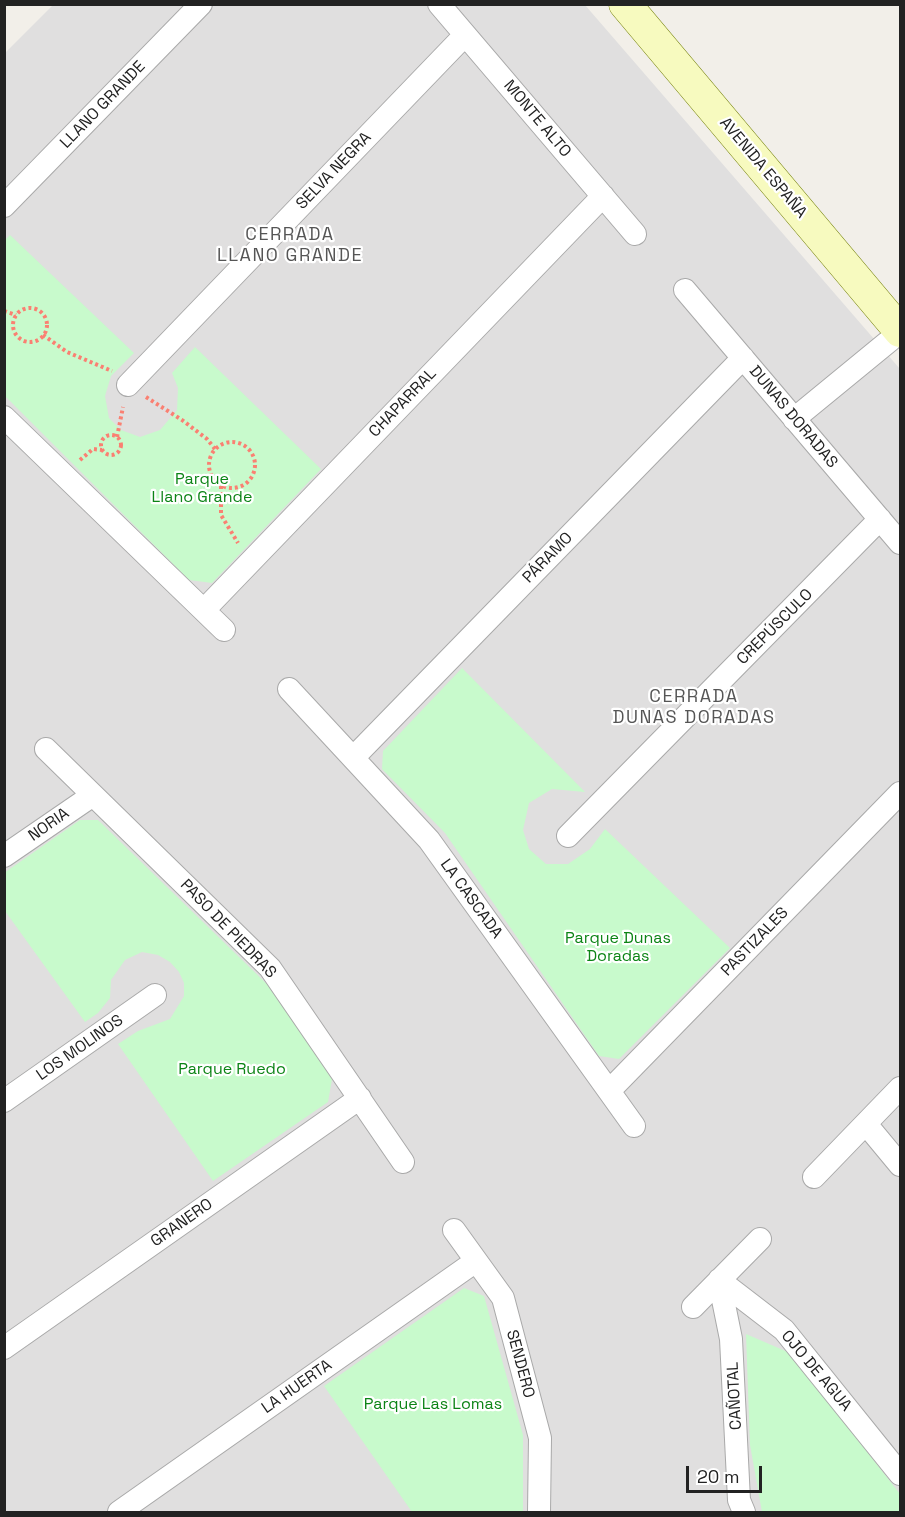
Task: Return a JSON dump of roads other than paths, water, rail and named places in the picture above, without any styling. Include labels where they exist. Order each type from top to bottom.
[{"type":"main road","name":"AVENIDA ESPAÑA","points":[[625,4],[900,331]]},
{"type":"street","name":"LLANO GRANDE","points":[[4,206],[201,4]]},
{"type":"street","name":"MONTE ALTO","points":[[439,4],[635,234]]},
{"type":"street","name":"SELVA NEGRA","points":[[128,386],[465,35]]},
{"type":"street","name":"CHAPARRAL","points":[[204,610],[603,196]]},
{"type":"street","name":"DUNAS DORADAS","points":[[685,290],[900,543]]},
{"type":"street","points":[[794,419],[900,331]]},
{"type":"street","name":"PÁRAMO","points":[[353,758],[743,358]]},
{"type":"street","points":[[4,417],[224,630]]},
{"type":"street","name":"CREPÚSCULO","points":[[568,836],[880,519]]},
{"type":"street","name":"LA CASCADA","points":[[289,689],[429,840],[634,1126]]},
{"type":"street","name":"PASO DE PIEDRAS","points":[[46,749],[270,968],[403,1162]]},
{"type":"street","name":"PASTIZALES","points":[[609,1091],[900,793]]},
{"type":"street","name":"NORIA","points":[[4,856],[93,795]]},
{"type":"street","name":"LOS MOLINOS","points":[[4,1101],[155,994]]},
{"type":"street","points":[[814,1178],[900,1088]]},
{"type":"street","name":"GRANERO","points":[[4,1348],[360,1098]]},
{"type":"street","points":[[866,1124],[900,1164]]},
{"type":"street","name":"SENDERO","points":[[454,1230],[503,1298],[540,1438],[539,1512]]},
{"type":"street","points":[[693,1306],[760,1239]]},
{"type":"street","name":"LA HUERTA","points":[[119,1512],[476,1261]]},
{"type":"street","name":"OJO DE AGUA","points":[[719,1280],[784,1330],[900,1474]]},
{"type":"street","name":"CAÑOTAL","points":[[719,1280],[731,1339],[739,1500],[744,1512]]},
{"type":"district","name":"CERRADA LLANO GRANDE","points":[[290,245]]},
{"type":"district","name":"CERRADA DUNAS DORADAS","points":[[694,707]]},
{"type":"park label","name":"Parque Llano Grande","points":[[202,489]]},
{"type":"park label","name":"Parque Dunas Doradas","points":[[618,948]]},
{"type":"park label","name":"Parque Ruedo","points":[[232,1070]]},
{"type":"park label","name":"Parque Las Lomas","points":[[433,1405]]}]
